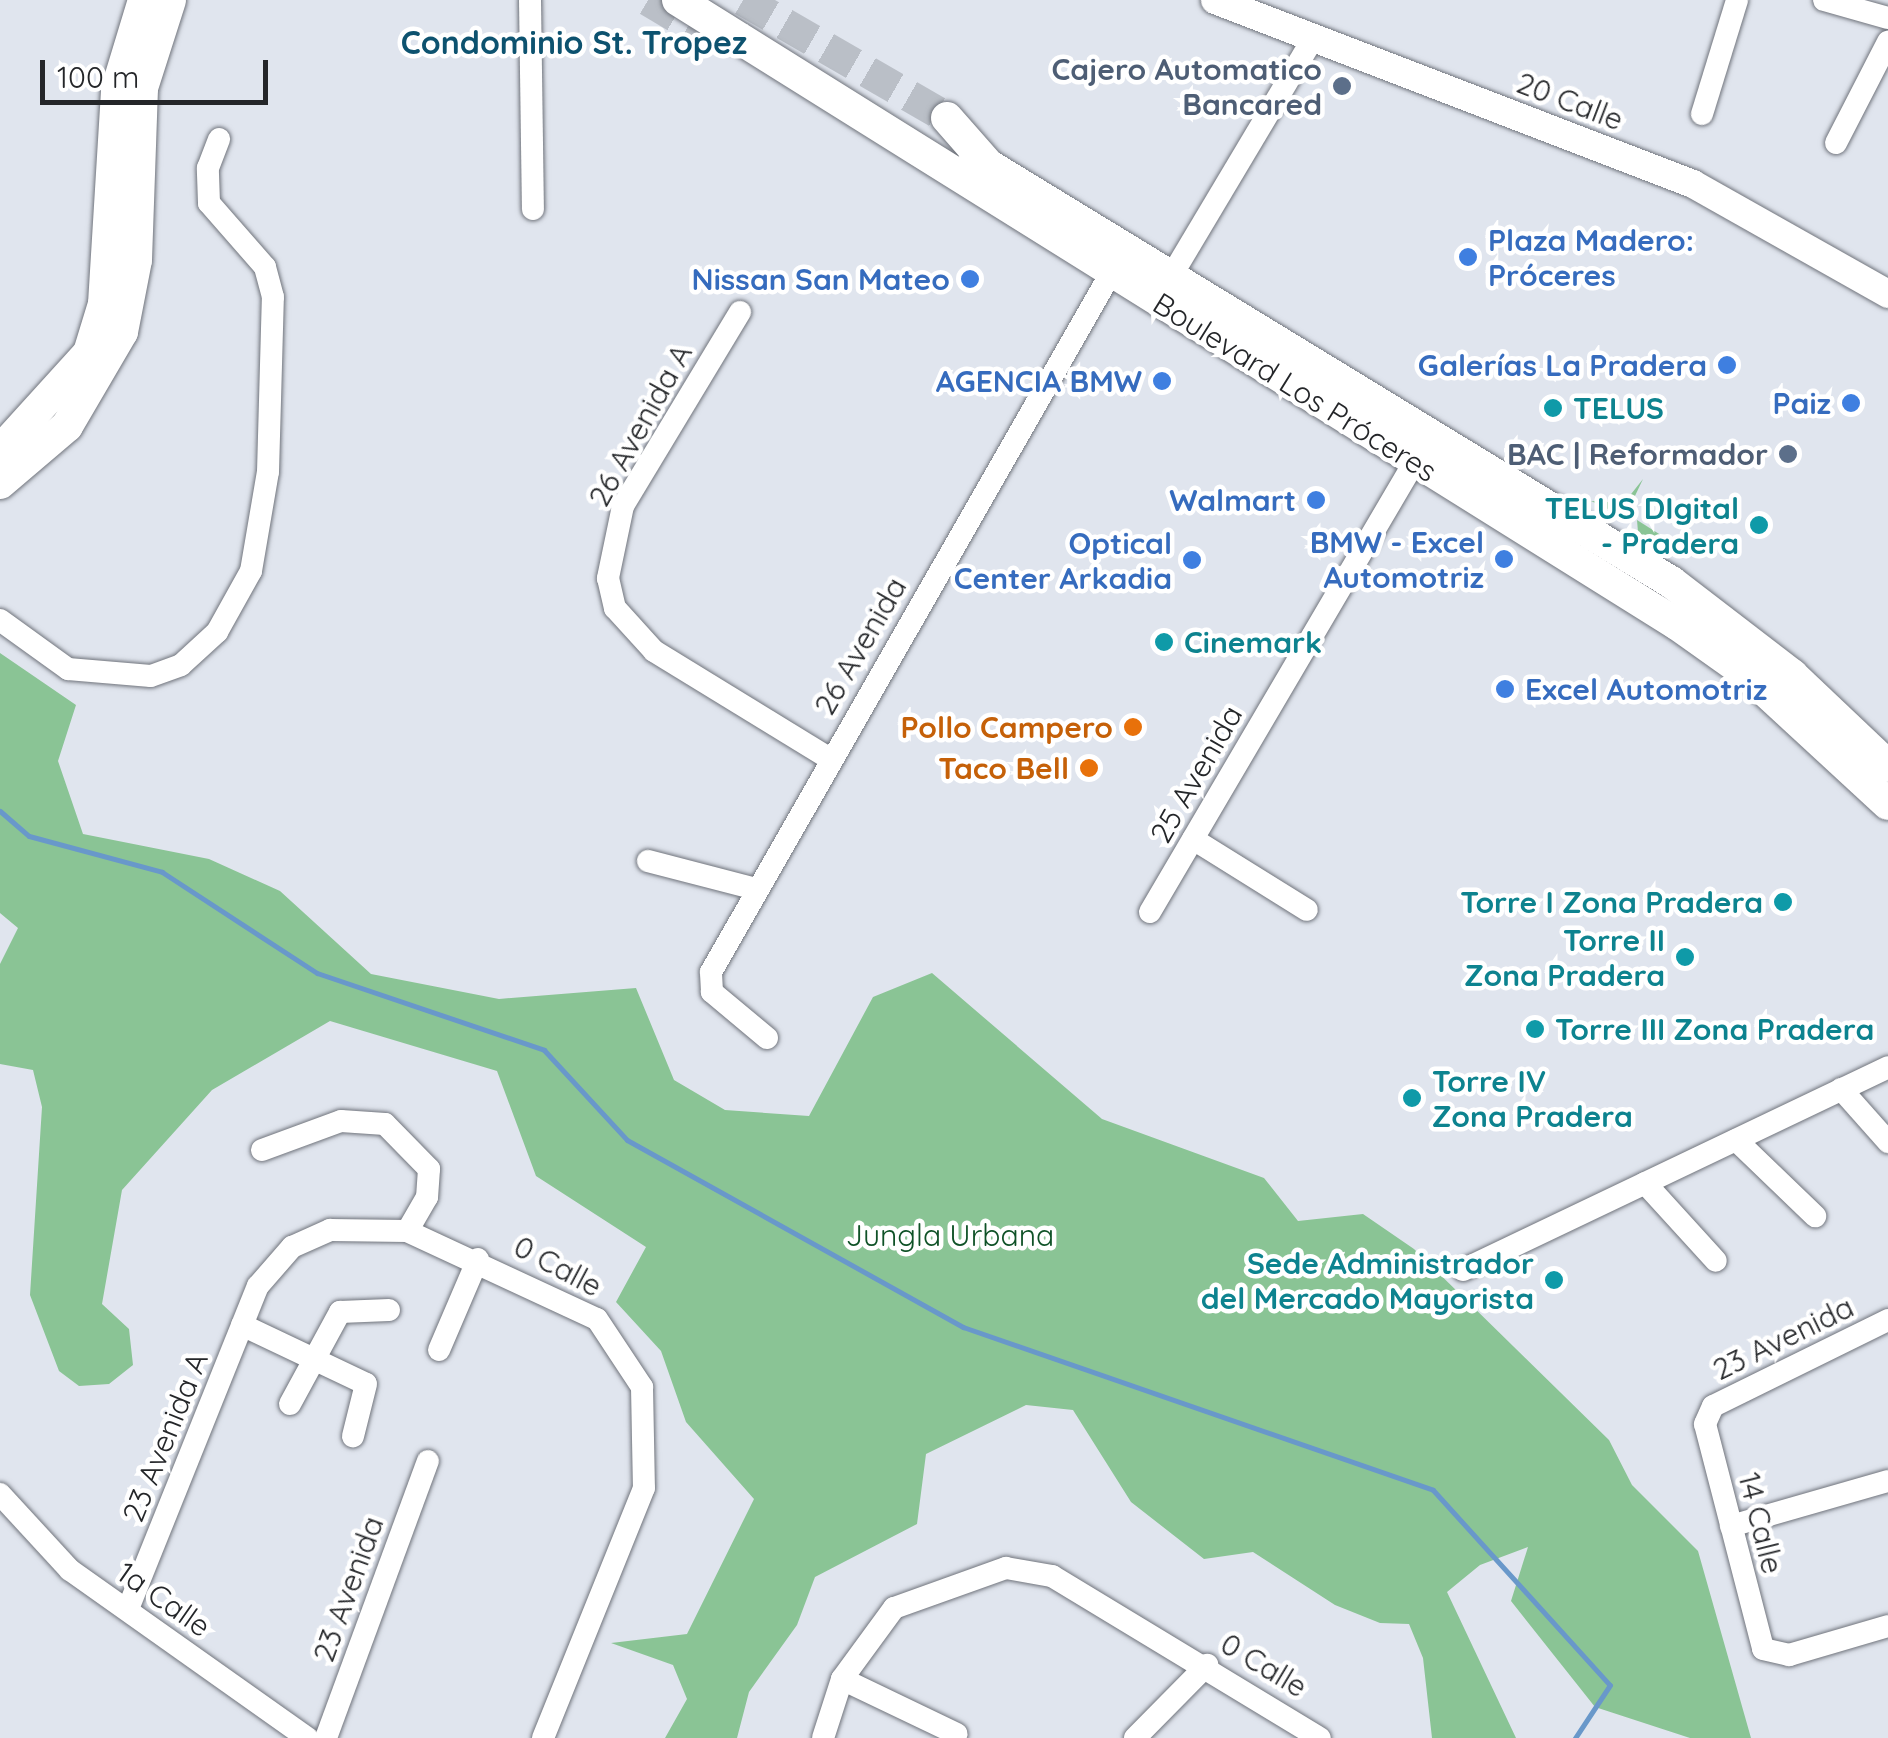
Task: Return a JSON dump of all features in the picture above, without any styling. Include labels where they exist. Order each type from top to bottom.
[{"type":"highway","points":[[0,450],[89,353],[104,304],[117,89],[144,0]]},
{"type":"highway","points":[[0,498],[89,398],[122,332],[136,260],[142,88],[170,0]]},
{"type":"highway","name":"Boulevard Los Próceres","points":[[678,0],[1735,665],[1888,804]]},
{"type":"highway","name":"Boulevard Los Próceres","points":[[714,0],[1172,275],[1671,582],[1792,675],[1888,766]]},
{"type":"highway","points":[[947,118],[990,167]]},
{"type":"highway","points":[[863,129],[1054,238]]},
{"type":"highway","points":[[0,483],[39,454]]},
{"type":"main road","name":"20 Calle","points":[[1214,0],[1738,204],[1888,294]]},
{"type":"street","points":[[530,0],[533,209]]},
{"type":"street","points":[[1702,114],[1736,0]]},
{"type":"street","points":[[1824,0],[1858,5],[1888,18]]},
{"type":"street","points":[[1172,275],[1314,37]]},
{"type":"street","points":[[1836,143],[1888,42]]},
{"type":"street","points":[[0,620],[68,669],[151,676],[181,665],[217,632],[251,570],[268,472],[273,297],[265,267],[209,203],[208,168],[220,139]]},
{"type":"street","name":"26 Avenida","points":[[767,1038],[710,986],[756,889],[1111,273]]},
{"type":"street","name":"26 Avenida A","points":[[740,312],[623,506],[608,578],[615,608],[654,651],[830,758]]},
{"type":"street","name":"25 Avenida","points":[[1150,912],[1415,461]]},
{"type":"street","points":[[1193,839],[1307,910]]},
{"type":"street","points":[[648,861],[756,889]]},
{"type":"street","points":[[1463,1270],[1888,1066]]},
{"type":"street","points":[[1841,1089],[1888,1142]]},
{"type":"street","points":[[262,1150],[340,1121],[385,1124],[429,1169],[427,1197],[407,1231]]},
{"type":"street","points":[[1736,1140],[1815,1216]]},
{"type":"street","points":[[1645,1183],[1716,1261]]},
{"type":"street","name":"0 Calle","points":[[258,1286],[292,1247],[330,1230],[407,1231],[478,1259],[597,1319],[642,1387],[644,1488],[543,1738]]},
{"type":"street","points":[[439,1350],[478,1259]]},
{"type":"street","name":"23 Avenida A","points":[[128,1610],[258,1286]]},
{"type":"street","points":[[290,1404],[340,1312],[389,1310]]},
{"type":"street","name":"23 Avenida","points":[[1706,1413],[1888,1320]]},
{"type":"street","points":[[242,1324],[366,1384],[353,1436]]},
{"type":"street","name":"14 Calle","points":[[1706,1413],[1762,1649],[1790,1655],[1888,1626]]},
{"type":"street","name":"23 Avenida","points":[[326,1738],[428,1460]]},
{"type":"street","points":[[1731,1526],[1888,1482]]},
{"type":"street","name":"1a Calle","points":[[0,1494],[42,1545],[307,1738]]},
{"type":"street","name":"0 Calle","points":[[823,1738],[842,1679],[894,1608],[956,1582],[1006,1568],[1052,1576],[1207,1665],[1320,1738]]},
{"type":"street","points":[[1136,1738],[1207,1665]]},
{"type":"street","points":[[842,1679],[957,1734]]},
{"type":"green space","points":[[1643,479],[1625,517],[1591,501],[1624,503]]},
{"type":"green space","points":[[1637,520],[1675,544],[1669,553],[1638,532]]},
{"type":"green space","name":"Jungla Urbana","points":[[0,653],[76,705],[58,761],[83,834],[209,859],[280,891],[371,974],[499,999],[636,988],[674,1080],[725,1110],[809,1116],[873,997],[932,973],[1102,1119],[1264,1178],[1298,1221],[1363,1214],[1414,1249],[1609,1440],[1632,1485],[1698,1551],[1751,1738],[1690,1738],[1595,1707],[1511,1601],[1528,1547],[1480,1565],[1447,1592],[1516,1738],[1432,1738],[1423,1658],[1409,1624],[1380,1623],[1335,1605],[1253,1552],[1204,1559],[1131,1502],[1073,1410],[1026,1405],[926,1454],[917,1524],[815,1577],[797,1625],[749,1692],[737,1738],[665,1738],[687,1699],[673,1665],[611,1643],[687,1634],[754,1499],[686,1422],[661,1351],[616,1302],[646,1247],[536,1176],[497,1071],[330,1021],[212,1090],[122,1190],[102,1304],[129,1329],[133,1365],[109,1384],[79,1386],[59,1371],[30,1295],[42,1107],[33,1070],[0,1064],[0,964],[18,928],[0,913]]},
{"type":"waterway","points":[[0,811],[29,836],[162,872],[317,973],[544,1050],[627,1140],[963,1327],[1433,1490],[1610,1685],[1575,1738]]},
{"type":"tunnel","points":[[648,0],[705,34]]},
{"type":"tunnel","points":[[743,0],[947,118]]},
{"type":"place","name":"Cajero Automatico Bancared","points":[[1342,86]]},
{"type":"place","name":"Plaza Madero: Próceres","points":[[1468,257]]},
{"type":"place","name":"Nissan San Mateo","points":[[970,279]]},
{"type":"place","name":"Galerías La Pradera","points":[[1727,365]]},
{"type":"place","name":"AGENCIA BMW","points":[[1162,381]]},
{"type":"place","name":"Paiz","points":[[1851,403]]},
{"type":"place","name":"TELUS","points":[[1553,408]]},
{"type":"place","name":"BAC | Reformador","points":[[1788,454]]},
{"type":"place","name":"Walmart","points":[[1316,500]]},
{"type":"place","name":"TELUS DIgital - Pradera","points":[[1759,525]]},
{"type":"place","name":"BMW - Excel Automotriz","points":[[1504,559]]},
{"type":"place","name":"Optical Center Arkadia","points":[[1192,560]]},
{"type":"place","name":"Cinemark","points":[[1164,642]]},
{"type":"place","name":"Excel Automotriz","points":[[1505,689]]},
{"type":"place","name":"Pollo Campero","points":[[1133,727]]},
{"type":"place","name":"Taco Bell","points":[[1089,768]]},
{"type":"place","name":"Torre I Zona Pradera","points":[[1783,902]]},
{"type":"place","name":"Torre II Zona Pradera","points":[[1685,957]]},
{"type":"place","name":"Torre III Zona Pradera","points":[[1535,1029]]},
{"type":"place","name":"Torre IV Zona Pradera","points":[[1412,1098]]},
{"type":"place","name":"Sede Administrador del Mercado Mayorista","points":[[1554,1280]]},
{"type":"district","name":"Condominio St. Tropez","points":[[574,42]]}]
